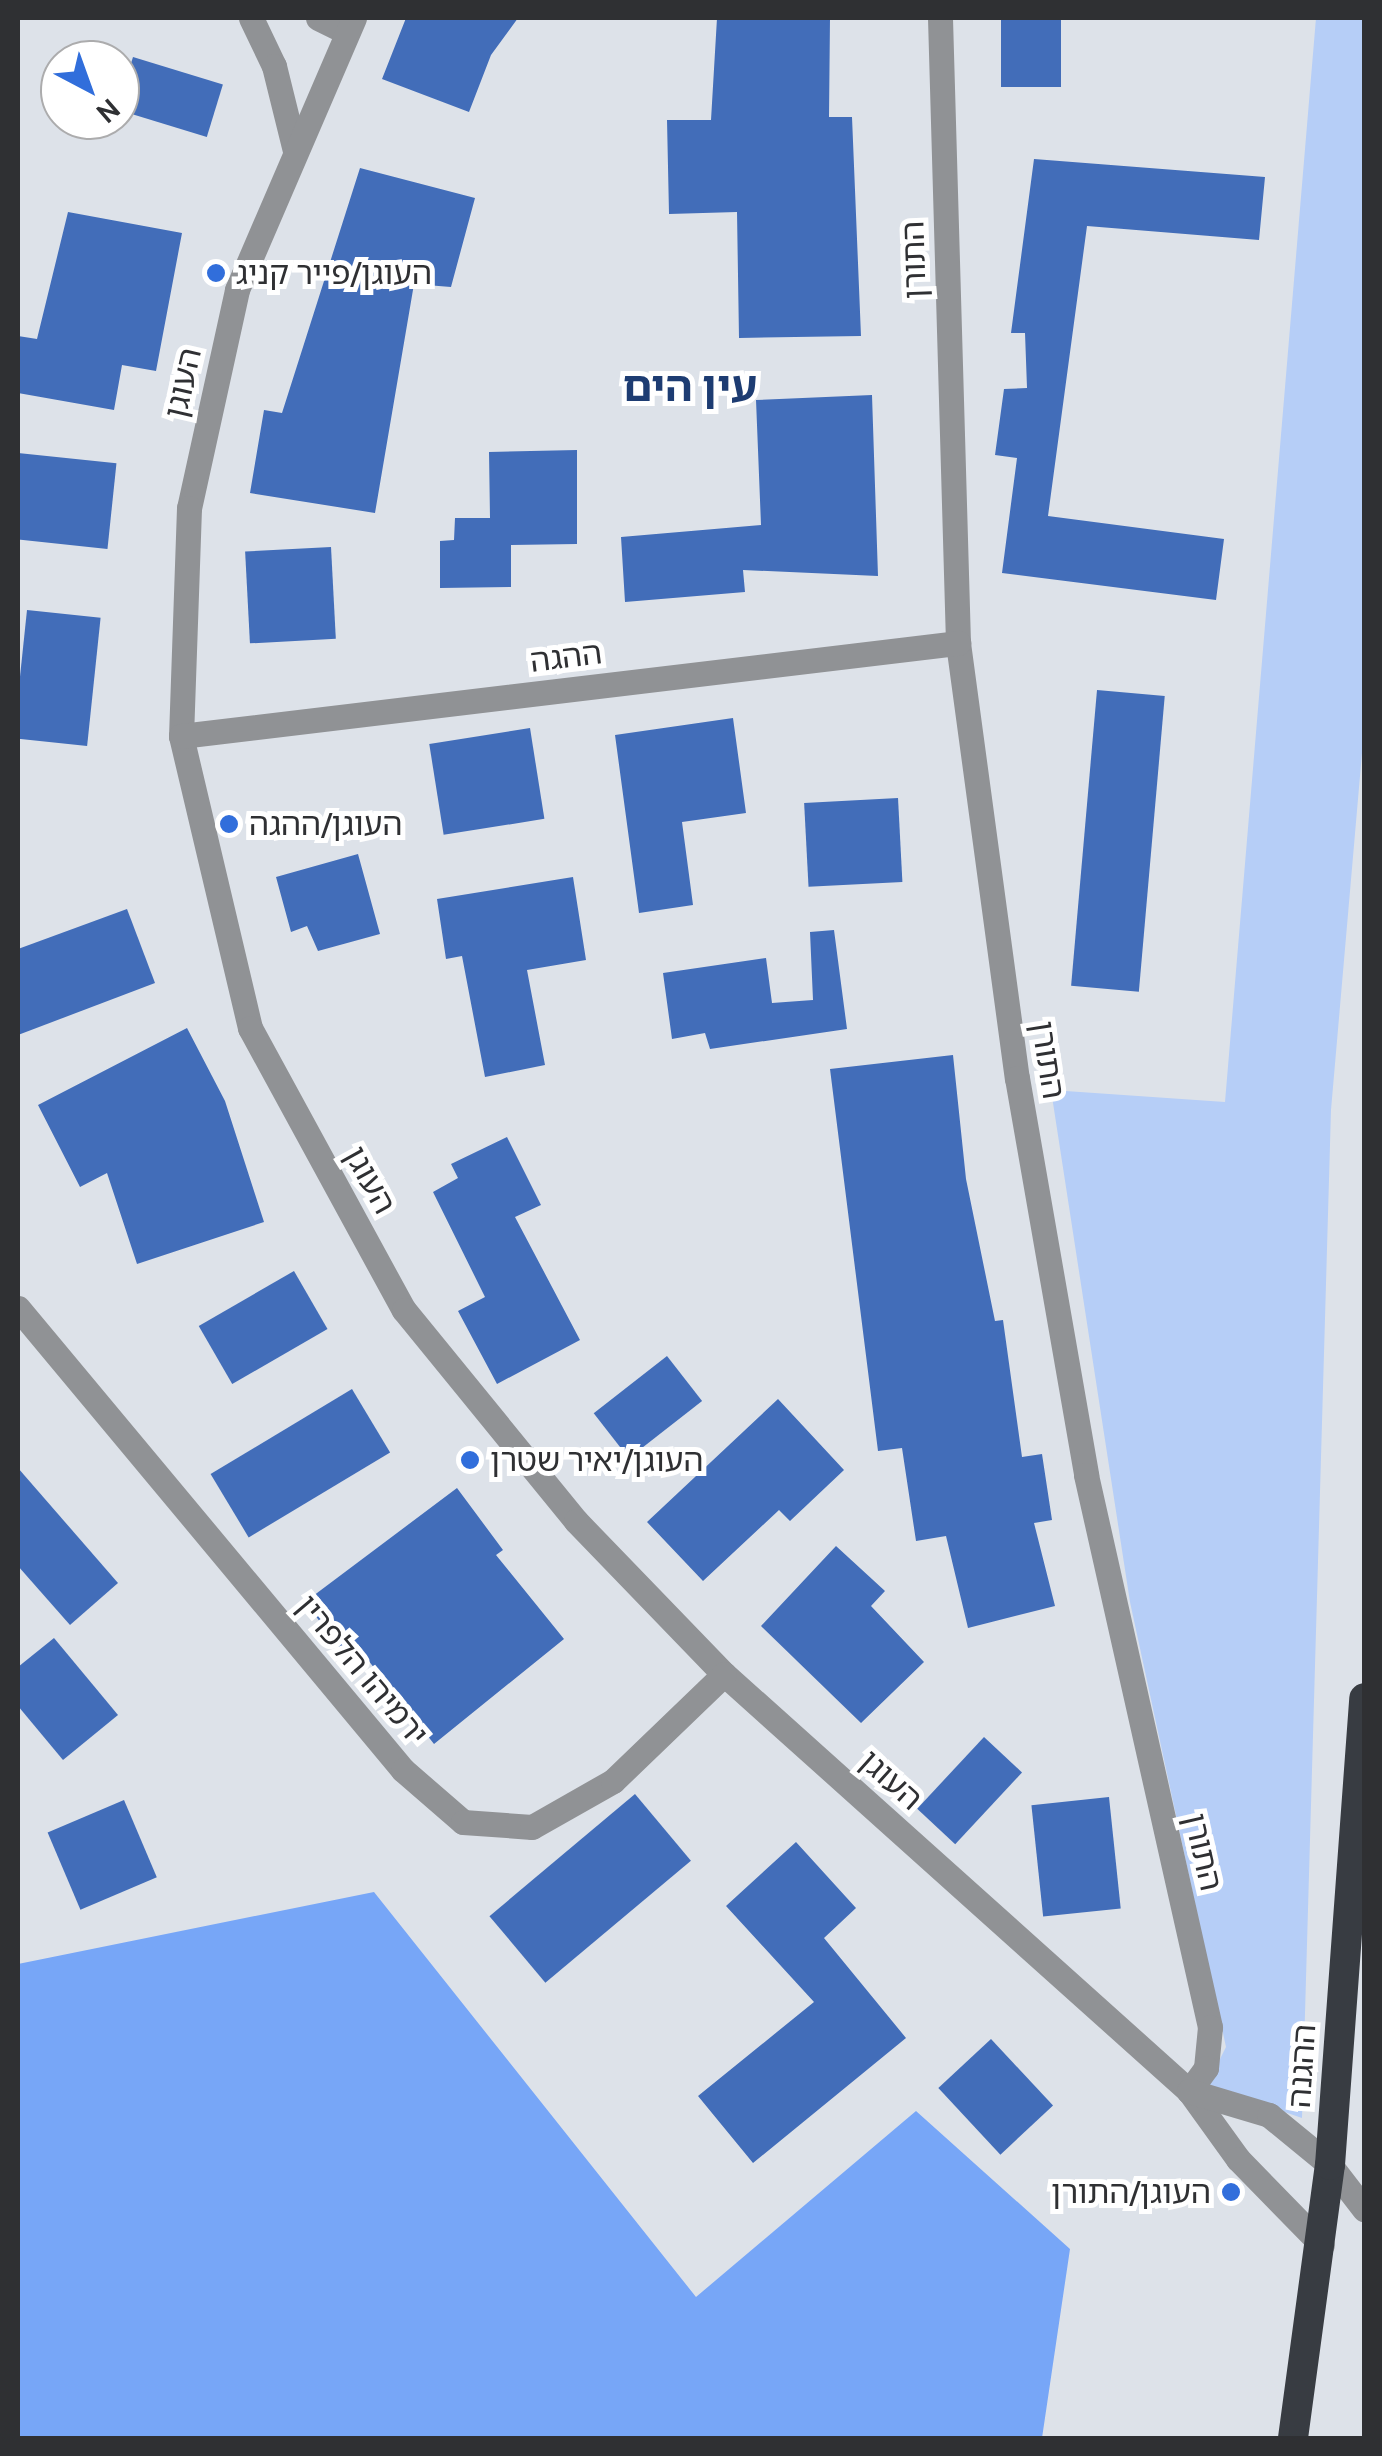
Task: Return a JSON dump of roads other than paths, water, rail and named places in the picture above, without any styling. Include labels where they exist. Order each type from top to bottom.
[{"type":"highway","name":"ההגנה","points":[[1293,2438],[1330,2165],[1364,1698]]},
{"type":"street","points":[[250,18],[274,66],[295,151]]},
{"type":"street","points":[[318,18],[350,24]]},
{"type":"street","name":"התורן","points":[[940,18],[958,643],[1017,1078],[1086,1475],[1210,2026],[1206,2068],[1190,2091]]},
{"type":"street","name":"העוגן","points":[[350,24],[237,290],[188,508],[181,736],[250,1028],[404,1310],[576,1521],[724,1674],[1190,2091],[1238,2159],[1322,2245]]},
{"type":"street","name":"ההגה","points":[[181,736],[958,643]]},
{"type":"street","name":"ירמיהו הלפרין","points":[[18,1308],[403,1770],[463,1822],[532,1827],[596,1790],[724,1674]]},
{"type":"street","name":"העוגן","points":[[1190,2091],[1268,2114],[1330,2165],[1364,2208]]},
{"type":"place","name":"העוגן/פייר קניג","points":[[216,273]]},
{"type":"place","name":"העוגן/ההגה","points":[[229,824]]},
{"type":"place","name":"העוגן/יאיר שטרן","points":[[470,1460]]},
{"type":"place","name":"העוגן/התורן","points":[[1231,2192]]},
{"type":"district","name":"עין הים","points":[[690,386]]}]
